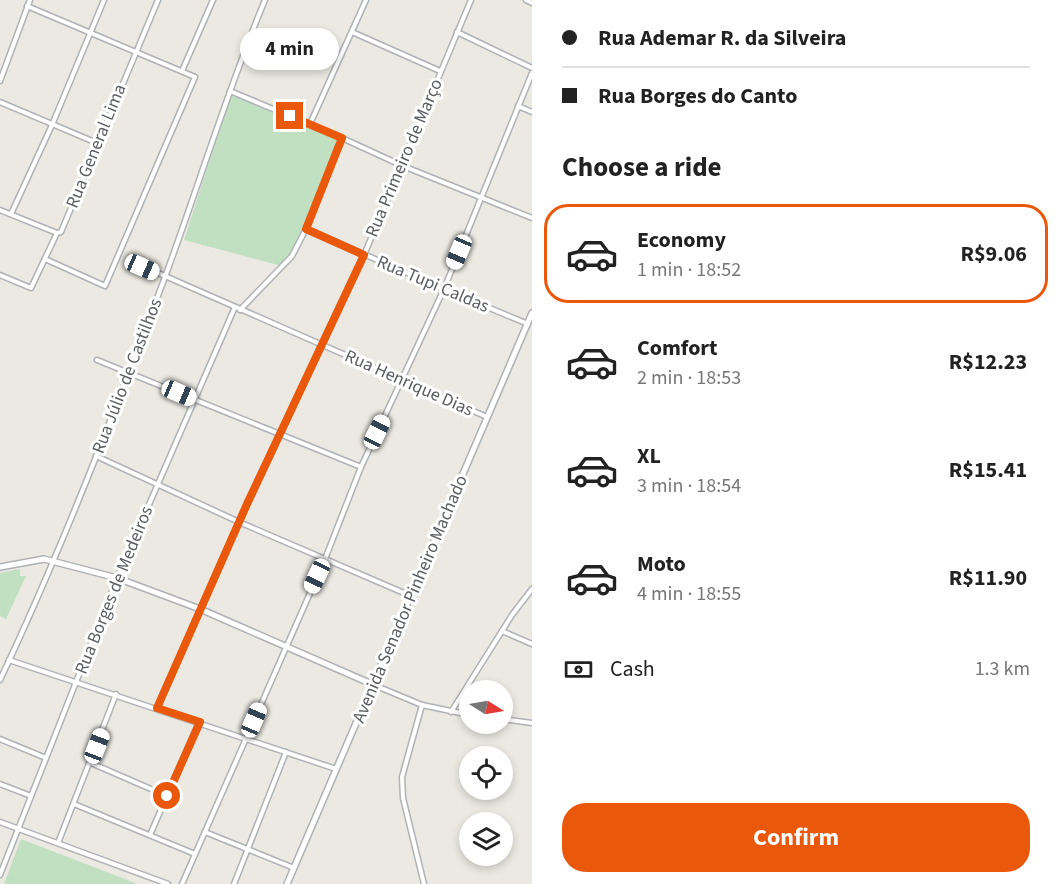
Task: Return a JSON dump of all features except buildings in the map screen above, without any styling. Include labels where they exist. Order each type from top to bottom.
[{"type":"main road","name":"Avenida Senador Pinheiro Machado","points":[[287,884],[532,313]]},
{"type":"main road","points":[[0,567],[44,559],[117,578],[200,609],[374,685]]},
{"type":"street","points":[[0,81],[30,0]]},
{"type":"street","points":[[11,214],[52,125],[104,0]]},
{"type":"street","name":"Rua General Lima","points":[[0,275],[31,288],[57,233],[61,232],[158,0]]},
{"type":"street","points":[[182,71],[213,0]]},
{"type":"street","name":"Rua Júlio de Castilhos","points":[[0,680],[96,456],[165,277],[230,91],[265,0]]},
{"type":"street","points":[[310,124],[366,0]]},
{"type":"street","name":"Rua Primeiro de Março","points":[[157,708],[239,522],[364,255],[471,0]]},
{"type":"street","points":[[526,0],[532,3]]},
{"type":"street","points":[[27,6],[195,77],[105,286],[45,259]]},
{"type":"street","points":[[352,32],[440,71]]},
{"type":"street","points":[[182,884],[325,559],[361,467],[444,289],[532,71],[457,32]]},
{"type":"street","points":[[230,91],[403,166],[532,218]]},
{"type":"street","points":[[0,102],[97,143]]},
{"type":"street","points":[[518,106],[532,112]]},
{"type":"street","points":[[240,309],[292,256],[306,229],[342,138]]},
{"type":"street","points":[[0,210],[57,233]]},
{"type":"street","name":"Rua Tupi Caldas","points":[[306,229],[528,324]]},
{"type":"street","name":"Rua Henrique Dias","points":[[133,262],[487,417]]},
{"type":"street","name":"Rua Borges de Medeiros","points":[[0,875],[117,578],[235,307]]},
{"type":"street","points":[[98,360],[361,467]]},
{"type":"street","points":[[96,456],[239,522],[412,596]]},
{"type":"street","points":[[451,712],[512,615],[532,589]]},
{"type":"street","points":[[502,631],[532,644]]},
{"type":"street","points":[[9,660],[200,722],[337,770]]},
{"type":"street","points":[[374,685],[422,705],[459,713]]},
{"type":"street","points":[[58,843],[116,694]]},
{"type":"street","points":[[422,705],[402,777],[402,788],[424,884]]},
{"type":"street","points":[[513,720],[532,723]]},
{"type":"street","points":[[150,835],[200,722]]},
{"type":"street","points":[[0,738],[46,758]]},
{"type":"street","points":[[234,884],[286,752]]},
{"type":"street","points":[[90,763],[167,796]]},
{"type":"street","points":[[0,784],[31,796]]},
{"type":"street","points":[[74,804],[195,854]]},
{"type":"street","points":[[0,822],[168,884]]},
{"type":"street","points":[[205,832],[294,868]]},
{"type":"green space","points":[[231,94],[341,138],[305,229],[291,256],[278,265],[184,240]]},
{"type":"green space","points":[[20,569],[20,576],[26,576],[6,619],[0,616],[0,573]]},
{"type":"green space","points":[[21,839],[138,884],[4,884]]},
{"type":"route","points":[[167,796],[200,722],[157,708],[247,504],[364,255],[306,229],[342,138],[290,116]]}]
